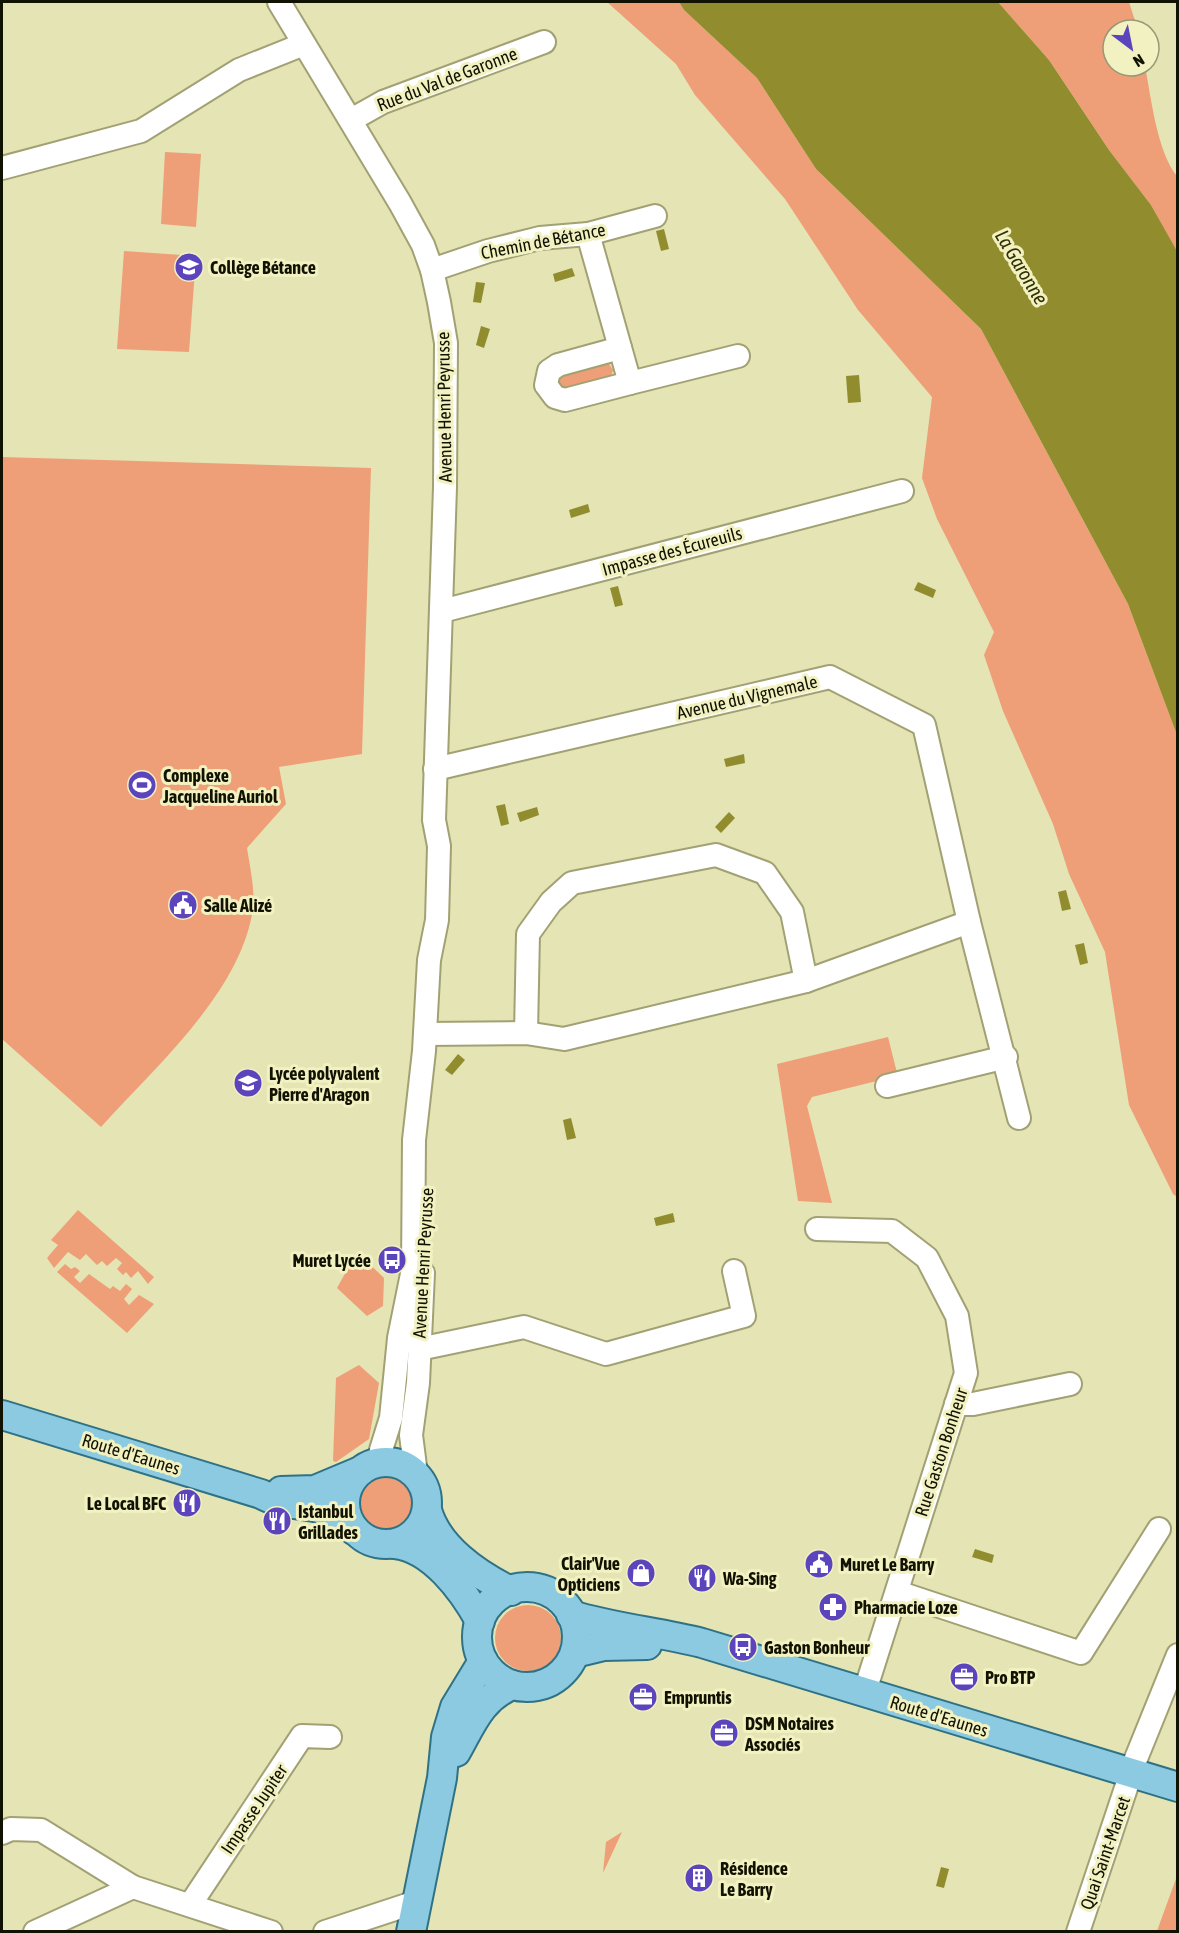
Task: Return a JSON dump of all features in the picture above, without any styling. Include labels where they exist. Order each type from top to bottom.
[{"type":"main road","name":"Route d'Eaunes","points":[[2,1415],[261,1494],[280,1504],[316,1508],[334,1515],[355,1531]]},
{"type":"main road","points":[[480,1621],[466,1597],[427,1557],[408,1545],[373,1543],[355,1531],[349,1522],[344,1501],[346,1490],[369,1467],[400,1464],[416,1474],[426,1494],[427,1510],[442,1540],[484,1578],[511,1591]]},
{"type":"main road","name":"Route d'Eaunes","points":[[261,1494],[315,1490],[369,1467]]},
{"type":"main road","points":[[395,1544],[414,1533],[421,1525],[427,1510]]},
{"type":"main road","points":[[534,1588],[546,1592],[556,1597],[571,1616],[576,1638],[575,1653],[563,1671],[554,1679],[532,1687],[512,1685],[498,1678],[483,1661],[477,1638],[480,1621],[490,1604],[511,1591],[534,1588]]},
{"type":"main road","name":"Route d'Eaunes","points":[[571,1616],[604,1625],[668,1634],[702,1643],[1172,1786]]},
{"type":"main road","name":"Route d'Eaunes","points":[[575,1653],[604,1646],[702,1643]]},
{"type":"main road","points":[[411,1932],[442,1778],[446,1737],[455,1707],[483,1661]]},
{"type":"main road","points":[[442,1778],[472,1718],[486,1701],[512,1685]]},
{"type":"street","name":"Avenue Henri Peyrusse","points":[[279,2],[423,244],[432,270],[446,343],[442,610],[434,820],[427,847],[424,909],[429,960],[425,1042],[414,1140],[413,1269],[399,1338],[391,1418],[381,1450],[369,1467]]},
{"type":"street","name":"Rue du Val de Garonne","points":[[351,120],[383,102],[544,42]]},
{"type":"street","points":[[2,168],[141,130],[239,70],[304,44]]},
{"type":"street","name":"Chemin de Bétance","points":[[432,270],[488,251],[540,238],[588,234],[655,216]]},
{"type":"street","points":[[588,234],[630,383]]},
{"type":"street","points":[[620,348],[558,365],[549,371],[546,385],[555,397],[564,400],[738,356]]},
{"type":"street","name":"Impasse des Écureuils","points":[[442,610],[902,491]]},
{"type":"street","name":"Avenue du Vignemale","points":[[435,769],[831,677],[924,725],[969,922],[1006,1057],[1019,1118]]},
{"type":"street","points":[[526,1033],[528,934],[551,902],[572,883],[716,855],[765,873],[792,912],[806,981]]},
{"type":"street","points":[[425,1042],[526,1033],[564,1039],[806,981],[969,922]]},
{"type":"street","name":"Avenue Henri Peyrusse","points":[[416,1474],[411,1435],[419,1349],[431,1112],[425,1042]]},
{"type":"street","points":[[887,1086],[1006,1057]]},
{"type":"street","name":"Rue Gaston Bonheur","points":[[817,1229],[892,1231],[927,1258],[957,1316],[966,1373],[864,1694]]},
{"type":"street","points":[[419,1349],[524,1327],[606,1354],[744,1316],[734,1271]]},
{"type":"street","points":[[956,1404],[973,1404],[1070,1384]]},
{"type":"street","points":[[897,1592],[1081,1653],[1159,1529]]},
{"type":"street","name":"Quai Saint-Marcet","points":[[1078,1932],[1131,1775],[1178,1655]]},
{"type":"street","name":"Impasse Jupiter","points":[[190,1905],[302,1736],[330,1737]]},
{"type":"street","points":[[2,1833],[11,1829],[41,1830],[133,1887],[270,1931]]},
{"type":"street","points":[[49,1929],[133,1887]]},
{"type":"street","points":[[325,1932],[419,1901]]},
{"type":"shaded area","points":[[607,2],[679,2],[684,10],[757,78],[816,169],[981,329],[1128,604],[1177,735],[1177,1197],[1173,1194],[1129,1105],[1105,952],[1069,874],[1053,824],[1003,711],[984,655],[994,632],[937,519],[922,478],[932,397],[858,310],[785,199],[695,95],[676,64]]},
{"type":"shaded area","points":[[998,2],[1129,2],[1134,18],[1101,18],[1101,78],[1147,78],[1164,153],[1177,176],[1177,253],[1151,205],[1109,150],[1049,60]]},
{"type":"shaded area","points":[[165,152],[201,154],[196,227],[161,224]]},
{"type":"shaded area","points":[[124,251],[196,256],[189,352],[117,349]]},
{"type":"shaded area","points":[[607,361],[613,370],[610,381],[564,394],[554,377]]},
{"type":"shaded area","name":"Complexe Jacqueline Auriol","points":[[2,457],[371,468],[362,754],[279,767],[286,804],[247,848],[253,886],[253,908],[246,939],[232,969],[193,1026],[101,1127],[2,1039]]},
{"type":"shaded area","points":[[888,1037],[897,1073],[905,1074],[812,1097],[807,1106],[832,1203],[798,1201],[777,1064]]},
{"type":"shaded area","points":[[78,1210],[154,1277],[148,1284],[138,1271],[131,1278],[126,1272],[123,1275],[117,1269],[122,1263],[116,1258],[107,1266],[102,1261],[97,1265],[86,1254],[80,1260],[68,1252],[54,1268],[47,1258],[58,1245],[51,1240]]},
{"type":"shaded area","points":[[357,1252],[384,1278],[383,1306],[367,1316],[337,1288]]},
{"type":"shaded area","points":[[65,1264],[71,1269],[75,1267],[80,1271],[74,1277],[80,1283],[89,1274],[110,1289],[113,1286],[120,1291],[126,1284],[132,1289],[124,1299],[129,1305],[139,1295],[154,1304],[127,1333],[57,1272]]},
{"type":"shaded area","points":[[359,1365],[379,1383],[369,1439],[336,1462],[333,1461],[336,1378]]},
{"type":"shaded area","points":[[386,1473],[397,1475],[406,1481],[412,1490],[414,1501],[412,1512],[406,1521],[397,1527],[386,1529],[375,1527],[366,1521],[360,1512],[358,1501],[360,1490],[366,1481],[375,1475]]},
{"type":"shaded area","points":[[528,1605],[541,1608],[551,1615],[558,1625],[561,1638],[558,1651],[551,1661],[541,1668],[528,1671],[515,1668],[505,1661],[498,1651],[495,1638],[498,1625],[505,1615],[515,1608]]},
{"type":"shaded area","points":[[622,1832],[603,1873],[606,1842]]},
{"type":"shaded area","points":[[1177,1876],[1177,1931],[1157,1931]]},
{"type":"water","name":"La Garonne","points":[[679,2],[998,2],[1049,60],[1109,150],[1151,205],[1178,253],[1177,735],[1128,604],[981,329],[816,169],[757,78],[684,10]]},
{"type":"water","points":[[664,229],[669,249],[661,251],[656,231]]},
{"type":"water","points":[[572,268],[575,276],[555,282],[553,274]]},
{"type":"water","points":[[476,282],[485,283],[481,303],[473,302]]},
{"type":"water","points":[[481,326],[490,329],[484,348],[476,345]]},
{"type":"water","points":[[859,375],[861,402],[848,403],[846,376]]},
{"type":"water","points":[[588,504],[590,512],[571,518],[569,510]]},
{"type":"water","points":[[918,582],[936,590],[933,598],[914,590]]},
{"type":"water","points":[[618,586],[623,605],[615,607],[610,588]]},
{"type":"water","points":[[744,754],[745,763],[726,767],[724,759]]},
{"type":"water","points":[[505,804],[509,824],[501,826],[496,806]]},
{"type":"water","points":[[537,807],[539,815],[520,822],[517,813]]},
{"type":"water","points":[[729,812],[735,818],[721,833],[715,827]]},
{"type":"water","points":[[1066,890],[1071,909],[1062,911],[1058,892]]},
{"type":"water","points":[[1084,943],[1088,963],[1080,965],[1075,945]]},
{"type":"water","points":[[458,1054],[465,1060],[452,1075],[445,1070]]},
{"type":"water","points":[[571,1118],[576,1138],[567,1140],[563,1120]]},
{"type":"water","points":[[673,1213],[675,1222],[656,1226],[654,1218]]},
{"type":"water","points":[[975,1549],[994,1555],[992,1563],[972,1557]]},
{"type":"water","points":[[941,1867],[949,1869],[944,1888],[936,1886]]},
{"type":"place","name":"Collège Bétance","points":[[189,267]]},
{"type":"place","name":"Complexe Jacqueline Auriol","points":[[142,785]]},
{"type":"place","name":"Salle Alizé","points":[[183,905]]},
{"type":"place","name":"Lycée polyvalent Pierre d'Aragon","points":[[248,1083]]},
{"type":"place","name":"Muret Lycée","points":[[392,1260]]},
{"type":"place","name":"Le Local BFC","points":[[187,1503]]},
{"type":"place","name":"Istanbul Grillades","points":[[277,1521]]},
{"type":"place","name":"Muret Le Barry","points":[[819,1564]]},
{"type":"place","name":"Clair'Vue Opticiens","points":[[641,1573]]},
{"type":"place","name":"Wa-Sing","points":[[702,1578]]},
{"type":"place","name":"Pharmacie Loze","points":[[833,1607]]},
{"type":"place","name":"Gaston Bonheur","points":[[743,1647]]},
{"type":"place","name":"Pro BTP","points":[[964,1677]]},
{"type":"place","name":"Empruntis","points":[[643,1697]]},
{"type":"place","name":"DSM Notaires Associés","points":[[724,1733]]},
{"type":"place","name":"Résidence Le Barry","points":[[699,1878]]}]
